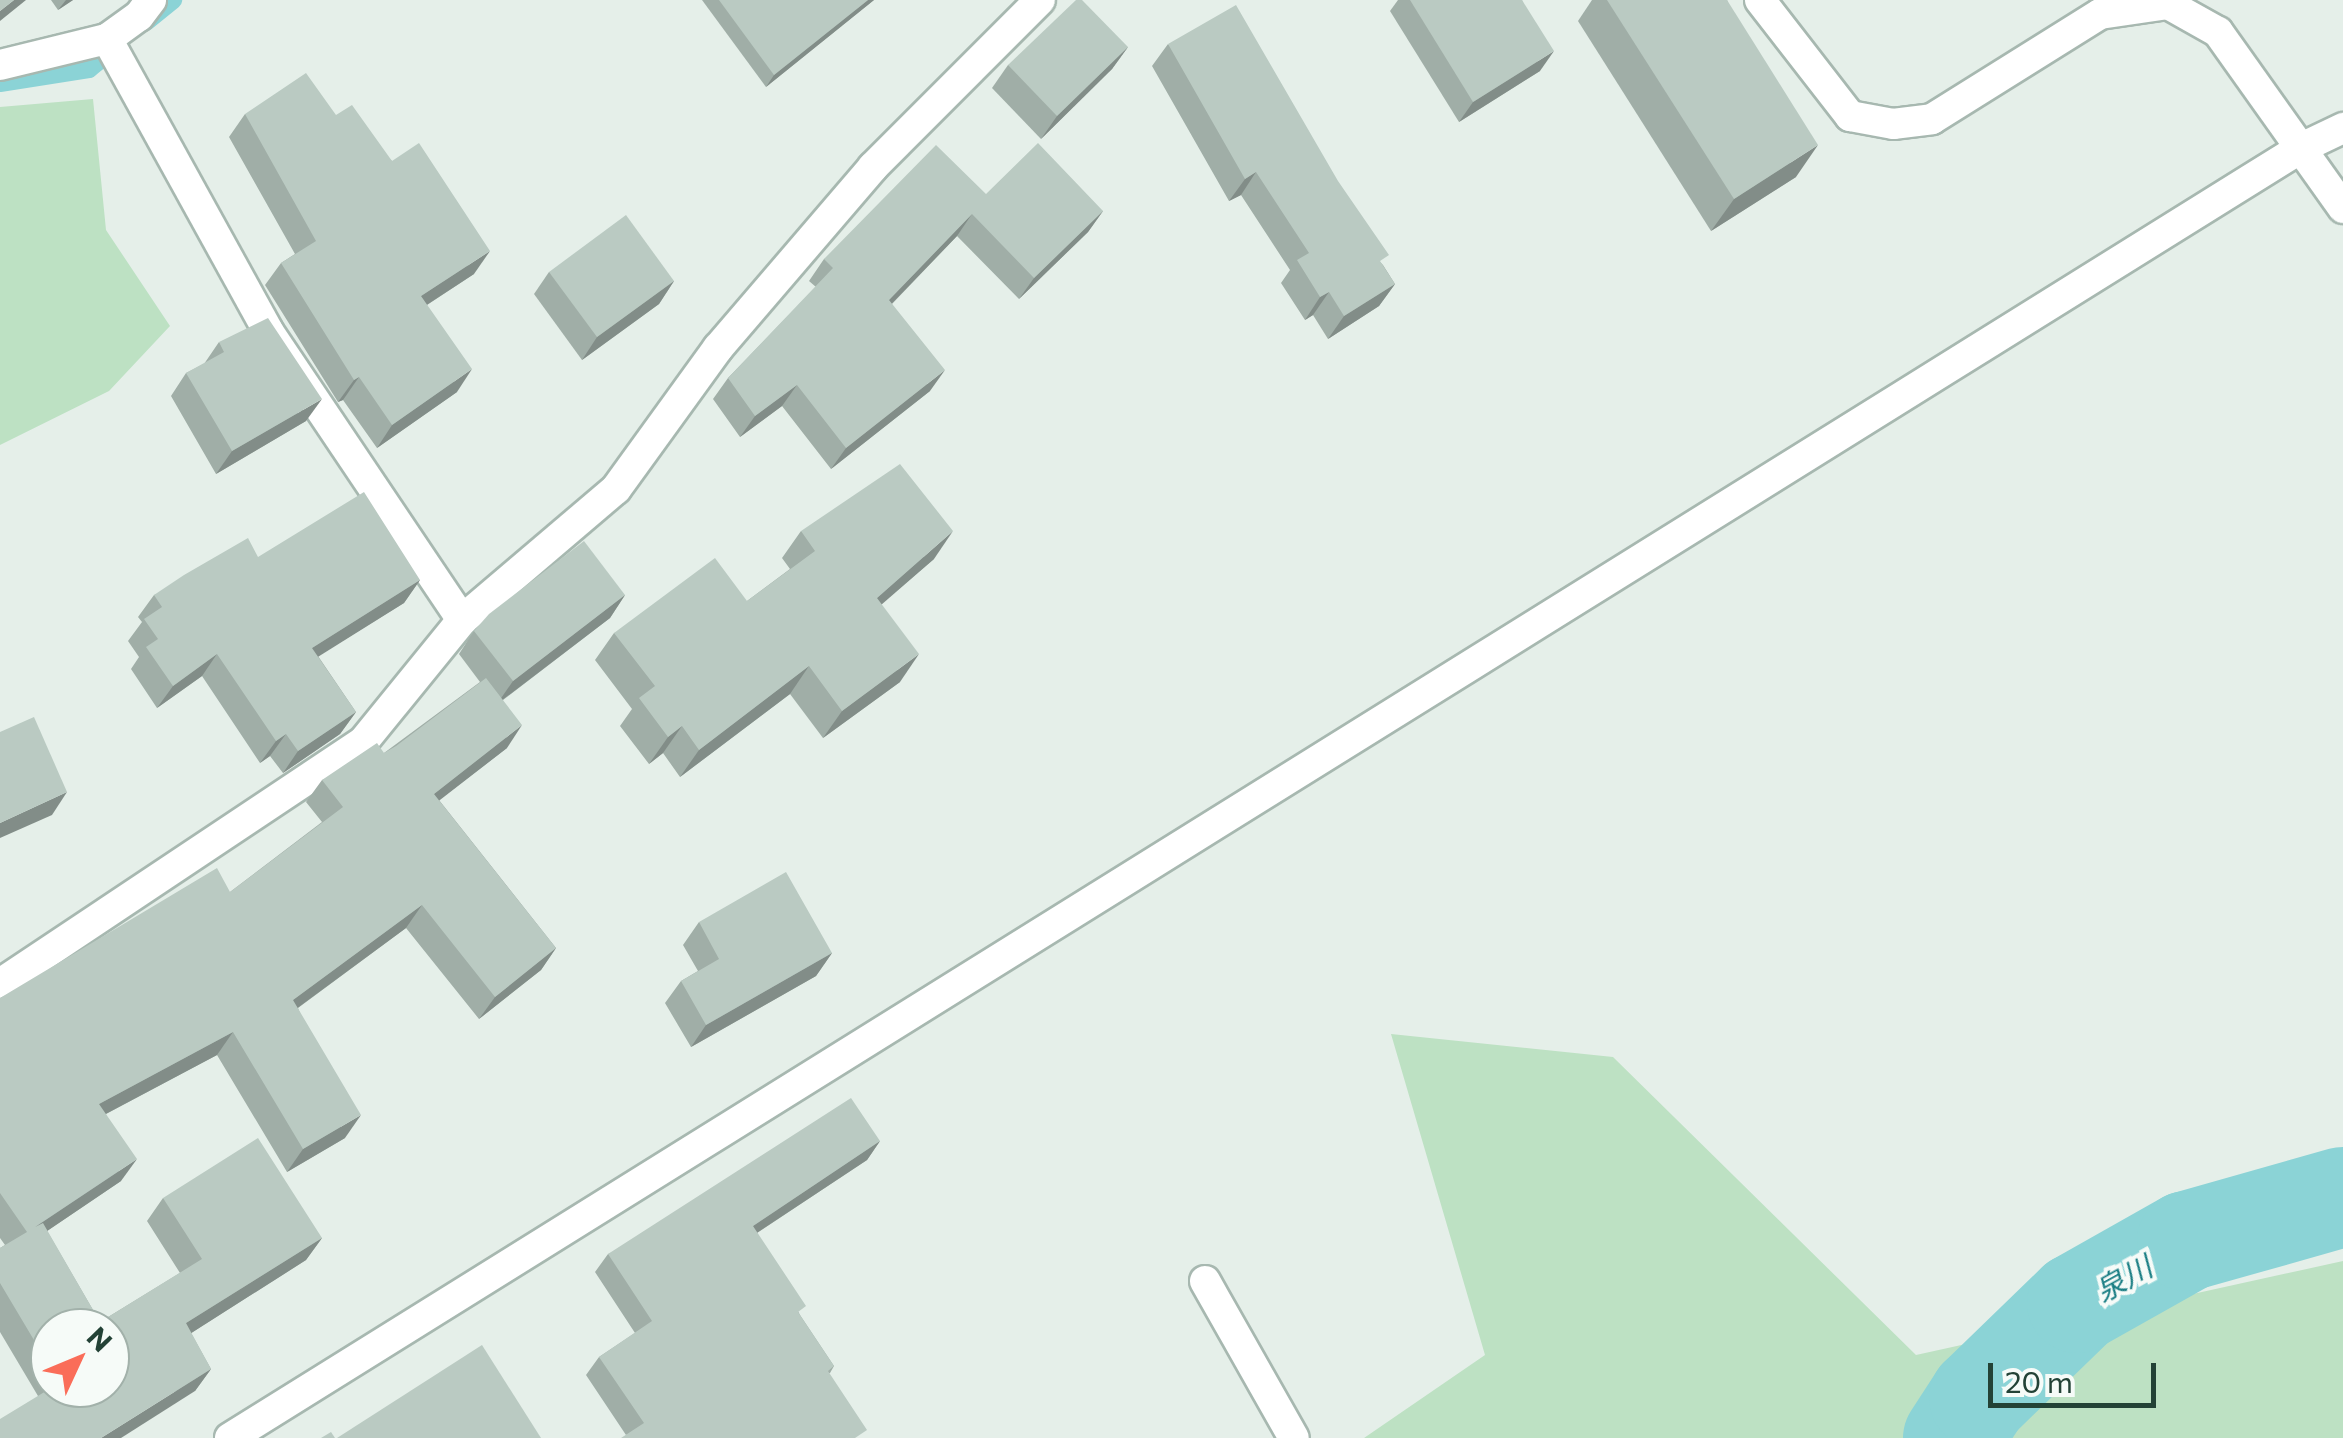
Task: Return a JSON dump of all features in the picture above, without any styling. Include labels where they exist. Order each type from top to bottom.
[{"type":"street","points":[[0,65],[112,50],[151,0]]},
{"type":"street","points":[[0,984],[364,742],[462,620],[616,489],[718,348],[873,167],[1040,0]]},
{"type":"street","points":[[1760,0],[1850,116],[1893,124],[1932,118],[2100,14],[2168,4],[2218,32],[2343,208]]},
{"type":"street","points":[[112,50],[268,332],[462,620]]},
{"type":"street","points":[[230,1438],[2299,149],[2343,128]]},
{"type":"street","points":[[1205,1281],[1294,1438]]},
{"type":"green space","points":[[93,99],[106,230],[170,326],[109,391],[0,445],[0,107]]},
{"type":"green space","points":[[1391,1034],[1613,1057],[1916,1355],[2343,1261],[2343,1438],[1364,1438],[1485,1355]]},
{"type":"building","points":[[0,0],[14,0],[0,11]]},
{"type":"building","points":[[719,0],[868,0],[774,75]]},
{"type":"building","points":[[1076,0],[1082,0],[1128,47],[1057,116],[1008,65]]},
{"type":"building","points":[[1410,0],[1522,0],[1554,51],[1473,102]]},
{"type":"building","points":[[1607,0],[1727,0],[1818,145],[1734,199]]},
{"type":"building","points":[[1236,5],[1338,181],[1389,255],[1380,261],[1395,284],[1344,316],[1329,292],[1320,297],[1297,260],[1309,253],[1256,172],[1245,179],[1168,44]]},
{"type":"building","points":[[306,73],[336,115],[352,105],[392,161],[419,143],[490,251],[421,296],[472,369],[392,425],[359,377],[354,380],[281,263],[316,241],[245,114]]},
{"type":"building","points":[[1038,143],[1103,211],[1034,278],[972,214],[889,300],[945,370],[846,448],[797,385],[755,416],[728,378],[833,268],[824,259],[936,145],[986,194]]},
{"type":"building","points":[[626,215],[674,281],[597,337],[549,272]]},
{"type":"building","points":[[268,318],[322,399],[232,451],[186,373],[224,352],[219,342]]},
{"type":"building","points":[[900,464],[953,531],[877,598],[919,654],[842,711],[809,666],[699,750],[682,726],[668,737],[639,698],[655,686],[614,633],[715,558],[747,601],[815,551],[801,531]]},
{"type":"building","points":[[364,492],[420,580],[312,648],[356,712],[298,751],[286,734],[276,741],[217,654],[173,686],[146,647],[158,639],[144,619],[162,607],[154,595],[248,538],[258,557]]},
{"type":"building","points":[[584,541],[625,595],[513,681],[474,631],[489,614]]},
{"type":"building","points":[[486,678],[522,725],[434,794],[556,948],[495,997],[422,905],[293,1000],[361,1115],[303,1149],[233,1032],[99,1104],[137,1159],[35,1227],[43,1223],[92,1308],[30,1308],[30,1333],[0,1283],[0,1248],[27,1232],[0,1193],[0,998],[217,868],[230,892],[343,807],[322,780],[377,743],[384,753]]},
{"type":"building","points":[[34,717],[67,792],[0,823],[0,732]]},
{"type":"building","points":[[786,872],[832,953],[706,1025],[681,981],[719,959],[699,922]]},
{"type":"building","points":[[851,1098],[880,1141],[753,1226],[806,1306],[798,1312],[834,1366],[828,1371],[867,1430],[855,1438],[621,1438],[644,1423],[599,1357],[652,1321],[608,1254]]},
{"type":"building","points":[[258,1138],[322,1238],[186,1323],[211,1369],[101,1438],[0,1438],[0,1419],[30,1401],[30,1408],[130,1408],[130,1308],[123,1308],[202,1259],[163,1198]]},
{"type":"building","points":[[482,1345],[541,1438],[337,1438]]},
{"type":"waterway","points":[[146,22],[173,0]]},
{"type":"waterway","points":[[0,83],[89,69],[119,45]]},
{"type":"waterway","name":"泉川","points":[[1953,1438],[1979,1398],[2077,1303],[2187,1241],[2343,1197]]}]
